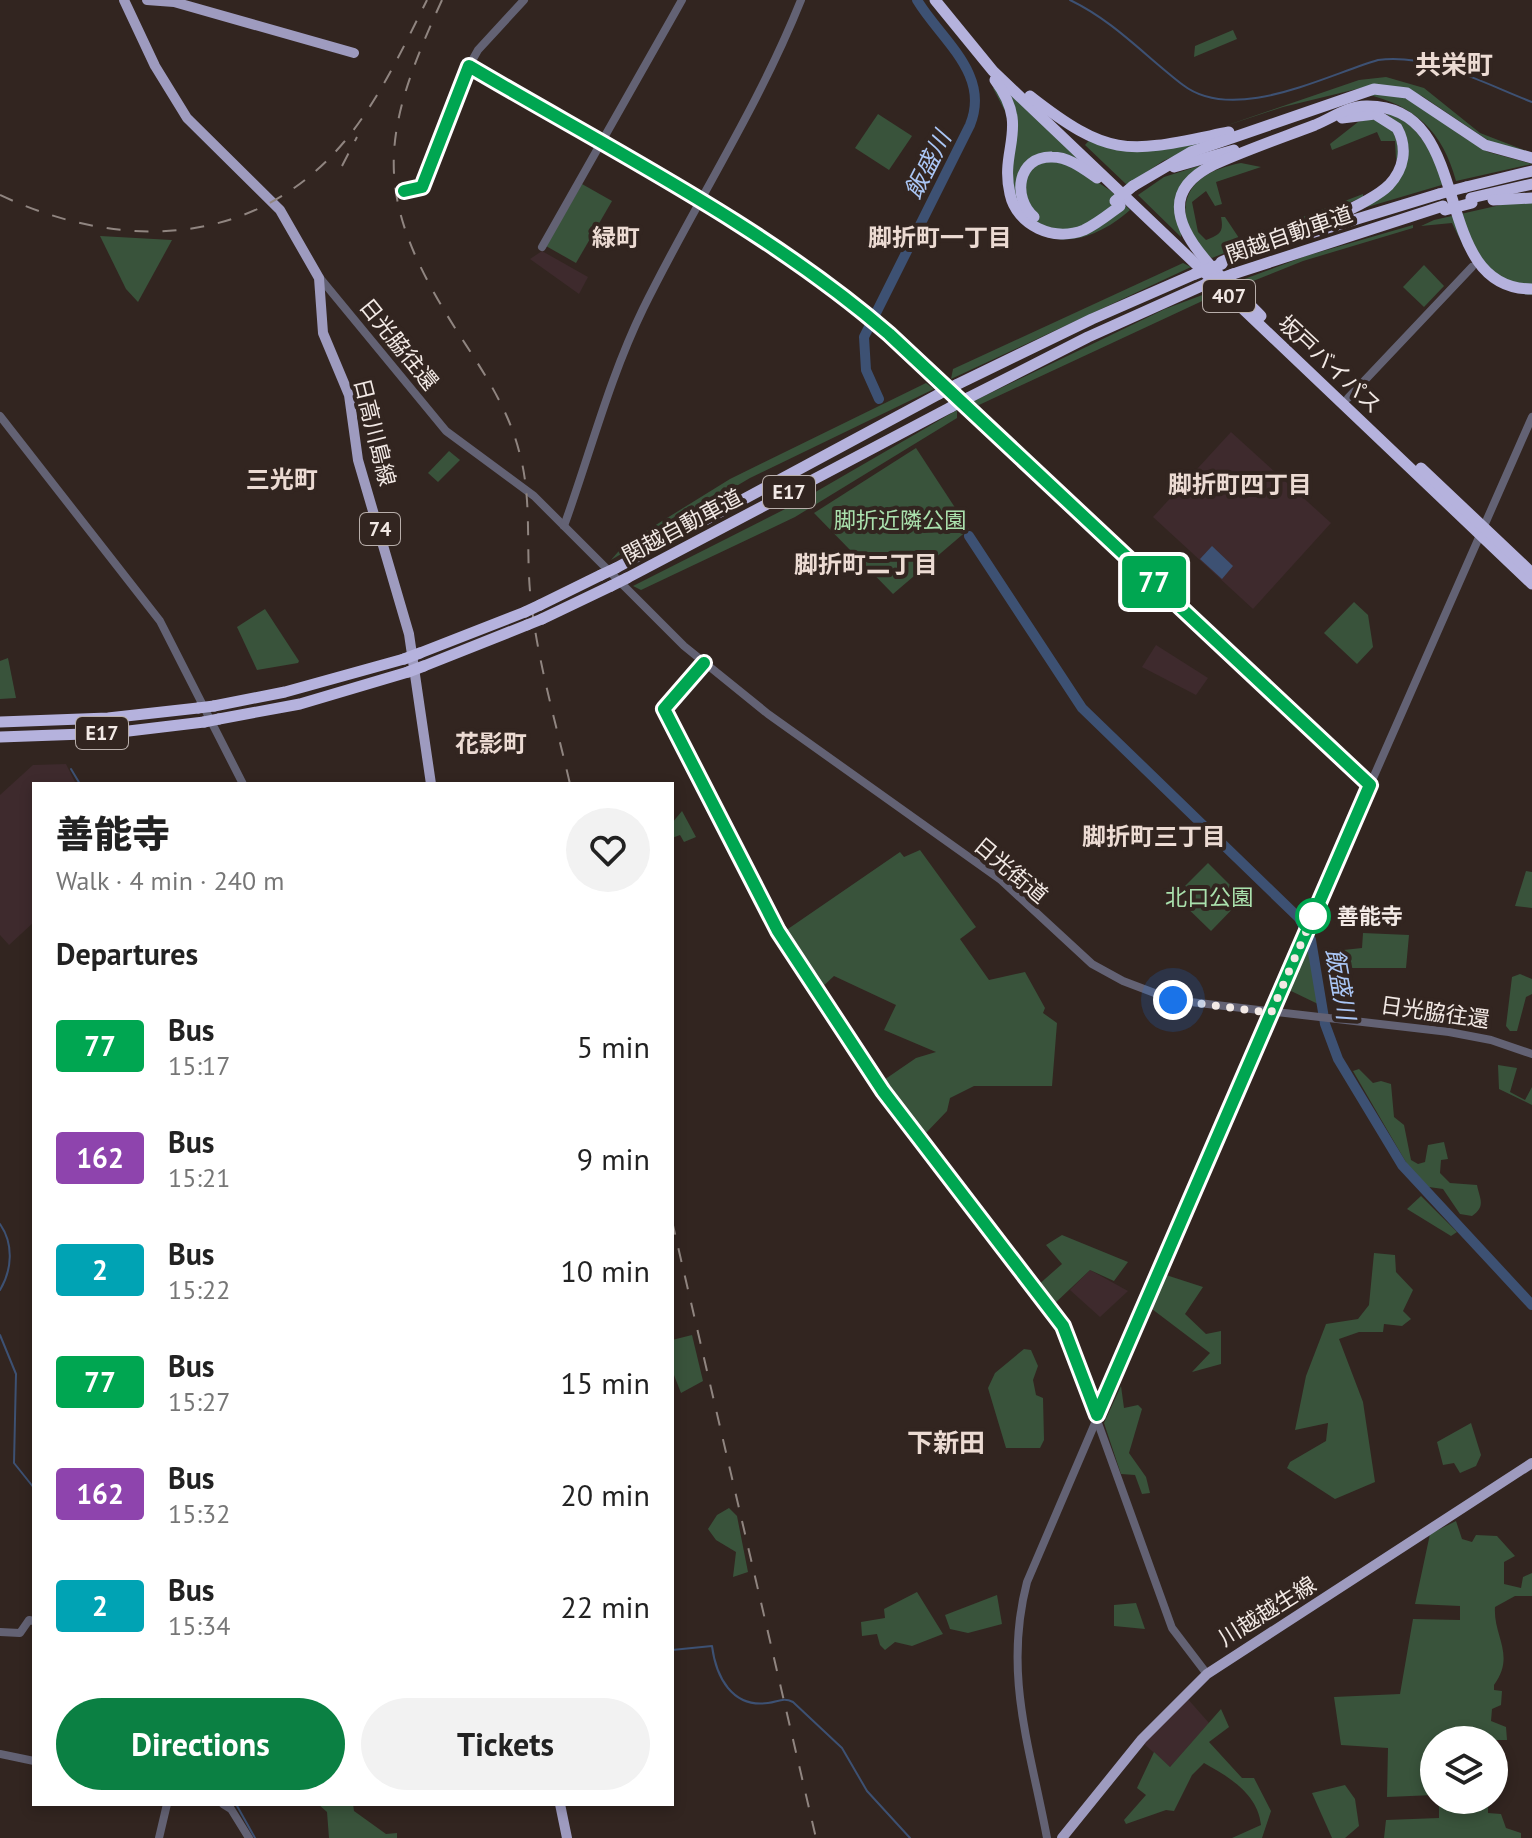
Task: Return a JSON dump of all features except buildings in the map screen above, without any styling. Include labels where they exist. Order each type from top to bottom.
[{"type":"highway","name":"坂戸バイパス","points":[[935,0],[960,34],[1003,81],[1482,531],[1532,573]]},
{"type":"highway","name":"坂戸バイパス","points":[[944,0],[975,41],[1030,96],[1348,398],[1532,584]]},
{"type":"highway","points":[[960,34],[1010,104],[1014,133],[1008,184],[1011,199],[1023,218],[1048,232],[1069,233],[1092,226],[1117,203],[1181,157],[1366,90],[1400,91],[1424,101],[1485,145],[1532,158]]},
{"type":"highway","points":[[1030,96],[1080,133],[1115,146],[1176,144],[1261,127]]},
{"type":"highway","points":[[1310,110],[1364,98],[1394,104],[1414,116],[1431,132],[1445,155],[1480,255],[1504,277],[1532,283]]},
{"type":"highway","points":[[1136,189],[1185,163],[1266,142],[1349,109],[1368,105],[1387,109],[1408,119],[1425,135],[1438,155],[1466,240],[1480,265],[1506,285],[1532,289]]},
{"type":"highway","points":[[1222,263],[1370,198],[1397,174],[1404,156],[1402,139],[1397,128],[1384,118],[1364,114],[1315,125]]},
{"type":"highway","points":[[1261,316],[1192,243],[1180,222],[1178,208],[1183,189],[1196,175],[1266,142]]},
{"type":"highway","points":[[1117,203],[1081,223],[1056,226],[1042,223],[1025,208],[1020,183],[1029,166],[1039,159],[1064,159],[1089,172],[1148,218]]},
{"type":"highway","name":"関越自動車道","points":[[1470,196],[1532,171]]},
{"type":"highway","name":"関越自動車道","points":[[0,722],[108,718],[214,706],[285,692],[404,659],[525,612],[616,568],[956,385],[1092,319],[1191,276],[1318,229],[1532,184]]},
{"type":"highway","points":[[1470,196],[1532,198]]},
{"type":"highway","name":"関越自動車道","points":[[0,737],[112,733],[204,722],[300,704],[408,672],[542,619],[627,578],[1088,337],[1206,284],[1443,203]]},
{"type":"main road","name":"日光脇往還","points":[[124,0],[155,66],[187,118],[280,210],[319,278]]},
{"type":"main road","points":[[147,0],[174,2],[354,53]]},
{"type":"main road","name":"日高川島線","points":[[319,278],[323,333],[349,395],[358,460],[409,634],[431,782]]},
{"type":"main road","name":"川越越生線","points":[[1062,1838],[1142,1739],[1207,1674],[1532,1463]]},
{"type":"main road","points":[[560,1806],[567,1838]]},
{"type":"street","points":[[404,191],[422,187],[469,66],[478,50],[524,0]]},
{"type":"street","points":[[542,247],[682,0]]},
{"type":"street","points":[[564,526],[613,375],[644,307],[769,76],[801,0]]},
{"type":"street","points":[[469,66],[701,203],[830,286],[867,315],[1370,785]]},
{"type":"street","points":[[1348,398],[1472,267]]},
{"type":"street","name":"日光脇往還","points":[[319,278],[444,428],[534,496],[658,623],[704,663]]},
{"type":"street","points":[[0,416],[91,528],[160,621],[242,782]]},
{"type":"street","points":[[1047,1838],[1016,1680],[1016,1637],[1023,1595],[1039,1548],[1532,417]]},
{"type":"street","points":[[704,663],[664,709],[778,931],[877,1082],[1063,1326],[1172,1628],[1207,1674]]},
{"type":"street","name":"日光街道","points":[[704,663],[1001,880],[1092,964],[1123,981],[1173,1000],[1325,1018]]},
{"type":"street","name":"日光脇往還","points":[[1325,1018],[1449,1032],[1532,1054]]},
{"type":"street","points":[[0,1632],[20,1633],[29,1620],[32,1621]]},
{"type":"street","points":[[0,1754],[32,1761]]},
{"type":"street","points":[[159,1838],[167,1806]]},
{"type":"street","points":[[230,1806],[249,1838]]},
{"type":"shaded area","points":[[542,251],[588,277],[579,294],[530,259]]},
{"type":"shaded area","points":[[1231,432],[1331,523],[1253,609],[1153,517]]},
{"type":"shaded area","points":[[1156,645],[1208,678],[1196,695],[1142,667]]},
{"type":"shaded area","points":[[66,764],[75,782],[32,782],[32,924],[9,945],[0,935],[0,795],[33,765]]},
{"type":"shaded area","points":[[1090,1270],[1128,1291],[1100,1317],[1070,1290]]},
{"type":"shaded area","points":[[1186,1697],[1209,1723],[1170,1767],[1143,1743]]},
{"type":"green space","points":[[1233,30],[1237,39],[1194,57],[1195,46]]},
{"type":"green space","points":[[1386,77],[1424,88],[1480,133],[1532,153],[1492,143],[1422,96],[1405,89],[1373,85],[1283,107],[1222,127],[1359,80]]},
{"type":"green space","points":[[1004,84],[1083,162],[1084,173],[1111,191],[1130,210],[1100,230],[1085,237],[1069,239],[1038,233],[1024,223],[1012,208],[1008,117],[993,88]]},
{"type":"green space","points":[[1395,93],[1432,112],[1460,135],[1488,152],[1532,164],[1456,181],[1443,148],[1424,123],[1398,105],[1365,94]]},
{"type":"green space","points":[[1383,112],[1396,116],[1415,130],[1429,150],[1445,184],[1347,213],[1383,195],[1400,179],[1405,169],[1402,132],[1395,121]]},
{"type":"green space","points":[[878,114],[912,136],[889,170],[855,148]]},
{"type":"green space","points":[[1370,119],[1385,124],[1394,133],[1399,162],[1395,141],[1381,141],[1377,132],[1332,150],[1330,144],[1358,122]]},
{"type":"green space","points":[[1094,135],[1127,143],[1217,137],[1163,161],[1127,185],[1085,145]]},
{"type":"green space","points":[[1241,163],[1261,167],[1216,182],[1222,204],[1215,206],[1206,191],[1192,202],[1198,232],[1206,240],[1220,232],[1221,217],[1225,217],[1239,238],[1245,239],[1363,194],[1363,197],[1212,258],[1199,247],[1190,233],[1185,210],[1187,199],[1191,189],[1207,175]]},
{"type":"green space","points":[[1205,164],[1185,181],[1181,237],[1138,195],[1164,177]]},
{"type":"green space","points":[[582,184],[612,201],[576,263],[546,246]]},
{"type":"green space","points":[[1532,198],[1532,295],[1516,293],[1491,281],[1473,261],[1452,223],[1421,226],[1434,220]]},
{"type":"green space","points":[[1413,225],[1413,228],[1303,261],[1243,285],[1239,281],[1306,256]]},
{"type":"green space","points":[[100,236],[172,240],[138,302],[126,289]]},
{"type":"green space","points":[[1183,263],[1191,267],[951,379],[953,369]]},
{"type":"green space","points":[[1424,265],[1444,286],[1424,307],[1403,287]]},
{"type":"green space","points":[[1213,291],[1213,296],[979,405],[972,402],[1165,309]]},
{"type":"green space","points":[[926,383],[934,389],[750,478],[611,560],[625,544],[730,479]]},
{"type":"green space","points":[[957,410],[957,418],[795,517],[641,590],[633,586],[793,505]]},
{"type":"green space","name":"脚折近隣公園","points":[[916,448],[969,529],[893,594],[814,513]]},
{"type":"green space","points":[[449,451],[460,460],[438,482],[428,473]]},
{"type":"green space","points":[[1354,602],[1368,615],[1373,647],[1357,664],[1324,633]]},
{"type":"green space","points":[[265,609],[298,663],[257,670],[237,627]]},
{"type":"green space","points":[[8,658],[16,698],[0,699],[0,661]]},
{"type":"green space","points":[[682,811],[696,837],[684,842],[680,835],[674,837],[674,821]]},
{"type":"green space","points":[[920,850],[976,927],[960,939],[989,980],[1025,972],[1045,1008],[1043,1013],[1057,1023],[1052,1086],[974,1086],[950,1098],[947,1111],[924,1135],[918,1133],[881,1082],[916,1058],[936,1052],[884,1030],[896,1005],[834,976],[820,989],[784,935],[785,931],[900,852],[904,857]]},
{"type":"green space","name":"北口公園","points":[[1208,863],[1243,898],[1211,931],[1175,896]]},
{"type":"green space","points":[[1526,871],[1532,872],[1532,908],[1515,906]]},
{"type":"green space","points":[[1363,933],[1409,935],[1406,968],[1327,968],[1325,952],[1362,948]]},
{"type":"green space","points":[[1308,948],[1318,1004],[1289,990]]},
{"type":"green space","points":[[1520,974],[1532,979],[1532,994],[1526,997],[1517,1031],[1510,1031],[1506,1026],[1512,977]]},
{"type":"green space","points":[[1498,1065],[1517,1068],[1510,1092],[1525,1100],[1532,1087],[1532,1105],[1499,1089]]},
{"type":"green space","points":[[1359,1069],[1373,1083],[1381,1081],[1391,1084],[1394,1117],[1404,1125],[1411,1160],[1418,1164],[1425,1162],[1428,1145],[1444,1142],[1448,1159],[1441,1160],[1440,1173],[1450,1183],[1477,1185],[1481,1206],[1472,1216],[1460,1214],[1443,1189],[1429,1187],[1414,1176],[1353,1071]]},
{"type":"green space","points":[[1421,1196],[1457,1232],[1451,1236],[1407,1209]]},
{"type":"green space","points":[[1062,1235],[1128,1262],[1114,1281],[1090,1270],[1052,1306],[1037,1286],[1062,1264],[1046,1245]]},
{"type":"green space","points":[[1374,1253],[1395,1255],[1396,1272],[1413,1290],[1403,1311],[1411,1319],[1402,1326],[1384,1324],[1383,1332],[1359,1332],[1339,1339],[1363,1402],[1375,1482],[1335,1499],[1287,1468],[1290,1462],[1326,1441],[1328,1423],[1295,1430],[1306,1376],[1326,1324],[1358,1319],[1369,1305]]},
{"type":"green space","points":[[1166,1275],[1203,1287],[1185,1314],[1206,1334],[1221,1331],[1221,1364],[1192,1372],[1210,1353],[1152,1309]]},
{"type":"green space","points":[[692,1335],[703,1381],[681,1393],[674,1375],[674,1340]]},
{"type":"green space","points":[[1024,1349],[1031,1350],[1038,1366],[1033,1380],[1036,1395],[1043,1398],[1044,1440],[1040,1448],[1006,1448],[988,1388],[995,1373]]},
{"type":"green space","points":[[1121,1386],[1124,1408],[1138,1405],[1142,1409],[1129,1453],[1146,1477],[1150,1493],[1142,1494],[1135,1475],[1121,1474],[1104,1423]]},
{"type":"green space","points":[[1471,1423],[1481,1455],[1476,1466],[1460,1473],[1454,1463],[1443,1465],[1437,1442]]},
{"type":"green space","points":[[729,1508],[737,1516],[748,1572],[733,1577],[736,1552],[716,1540],[708,1529],[717,1515]]},
{"type":"green space","points":[[1456,1521],[1462,1539],[1472,1542],[1476,1535],[1497,1536],[1515,1556],[1504,1562],[1504,1584],[1521,1588],[1523,1577],[1532,1573],[1532,1596],[1515,1596],[1495,1607],[1503,1664],[1494,1685],[1494,1690],[1502,1691],[1501,1705],[1492,1709],[1491,1721],[1504,1726],[1420,1726],[1420,1796],[1387,1797],[1388,1748],[1341,1745],[1334,1697],[1400,1694],[1413,1619],[1460,1620],[1460,1606],[1415,1604],[1430,1534]]},
{"type":"green space","points":[[917,1592],[943,1634],[912,1646],[895,1642],[885,1650],[877,1634],[862,1636],[861,1622],[885,1618],[884,1609]]},
{"type":"green space","points":[[997,1595],[1002,1624],[968,1633],[950,1629],[945,1615]]},
{"type":"green space","points":[[1136,1603],[1145,1629],[1114,1626],[1114,1605]]},
{"type":"green space","points":[[1221,1709],[1229,1727],[1209,1742],[1242,1778],[1254,1778],[1271,1811],[1262,1838],[1232,1838],[1261,1825],[1259,1814],[1241,1788],[1204,1763],[1192,1775],[1174,1811],[1166,1810],[1126,1824],[1124,1820],[1146,1795],[1137,1788],[1154,1752],[1170,1767]]},
{"type":"green space","points":[[1345,1785],[1355,1799],[1359,1826],[1345,1838],[1332,1838],[1312,1793]]},
{"type":"green space","points":[[320,1806],[353,1806],[354,1811],[386,1834],[397,1833],[397,1838],[329,1838],[327,1812]]},
{"type":"green space","points":[[1439,1814],[1501,1814],[1506,1828],[1521,1833],[1521,1838],[1384,1838],[1386,1820],[1439,1818]]},
{"type":"water","points":[[1212,546],[1233,566],[1222,579],[1200,559]]},
{"type":"waterway","name":"飯盛川","points":[[879,399],[866,370],[864,337],[970,125],[975,107],[969,74],[917,0]]},
{"type":"waterway","points":[[1070,0],[1115,28],[1183,85],[1204,96],[1227,100],[1253,98],[1306,85],[1378,60],[1398,59],[1437,65],[1532,102]]},
{"type":"waterway","name":"飯盛川","points":[[969,536],[1082,708],[1299,918],[1311,940],[1325,1024],[1338,1059],[1402,1165],[1532,1305]]},
{"type":"waterway","points":[[71,769],[79,782]]},
{"type":"waterway","points":[[0,1224],[8,1240],[10,1257],[0,1290]]},
{"type":"waterway","points":[[0,1335],[16,1374],[14,1463],[32,1486]]},
{"type":"waterway","points":[[674,1650],[712,1646],[717,1669],[736,1695],[755,1703],[793,1702],[842,1748],[867,1791],[910,1838]]},
{"type":"waterway","points":[[237,1806],[255,1838]]},
{"type":"railway","points":[[0,195],[45,213],[91,225],[137,231],[183,230],[227,221],[269,203],[308,177],[357,126],[390,73],[427,0]]},
{"type":"railway","points":[[442,0],[406,91],[397,130],[394,166],[398,203],[409,240],[428,282],[492,387],[514,434],[526,488],[529,582],[534,624],[570,782]]},
{"type":"railway","points":[[342,166],[357,137]]},
{"type":"railway","points":[[674,1230],[816,1838]]},
{"type":"bus line","name":"77","points":[[404,191],[422,187],[469,66],[742,228],[830,286],[889,334],[1370,785],[1097,1415],[1063,1326],[883,1091],[778,931],[756,892],[664,709],[704,663]]},
{"type":"place","name":"善能寺","points":[[1313,916]]},
{"type":"district","name":"共栄町","points":[[1454,65]]},
{"type":"district","name":"緑町","points":[[616,238]]},
{"type":"district","name":"脚折町一丁目","points":[[940,238]]},
{"type":"district","name":"三光町","points":[[282,480]]},
{"type":"district","name":"脚折町四丁目","points":[[1240,485]]},
{"type":"district","name":"脚折町二丁目","points":[[866,565]]},
{"type":"district","name":"花影町","points":[[491,744]]},
{"type":"district","name":"脚折町三丁目","points":[[1154,837]]},
{"type":"district","name":"下新田","points":[[946,1443]]},
{"type":"route","points":[[1173,1000],[1271,1013],[1313,916]]}]
